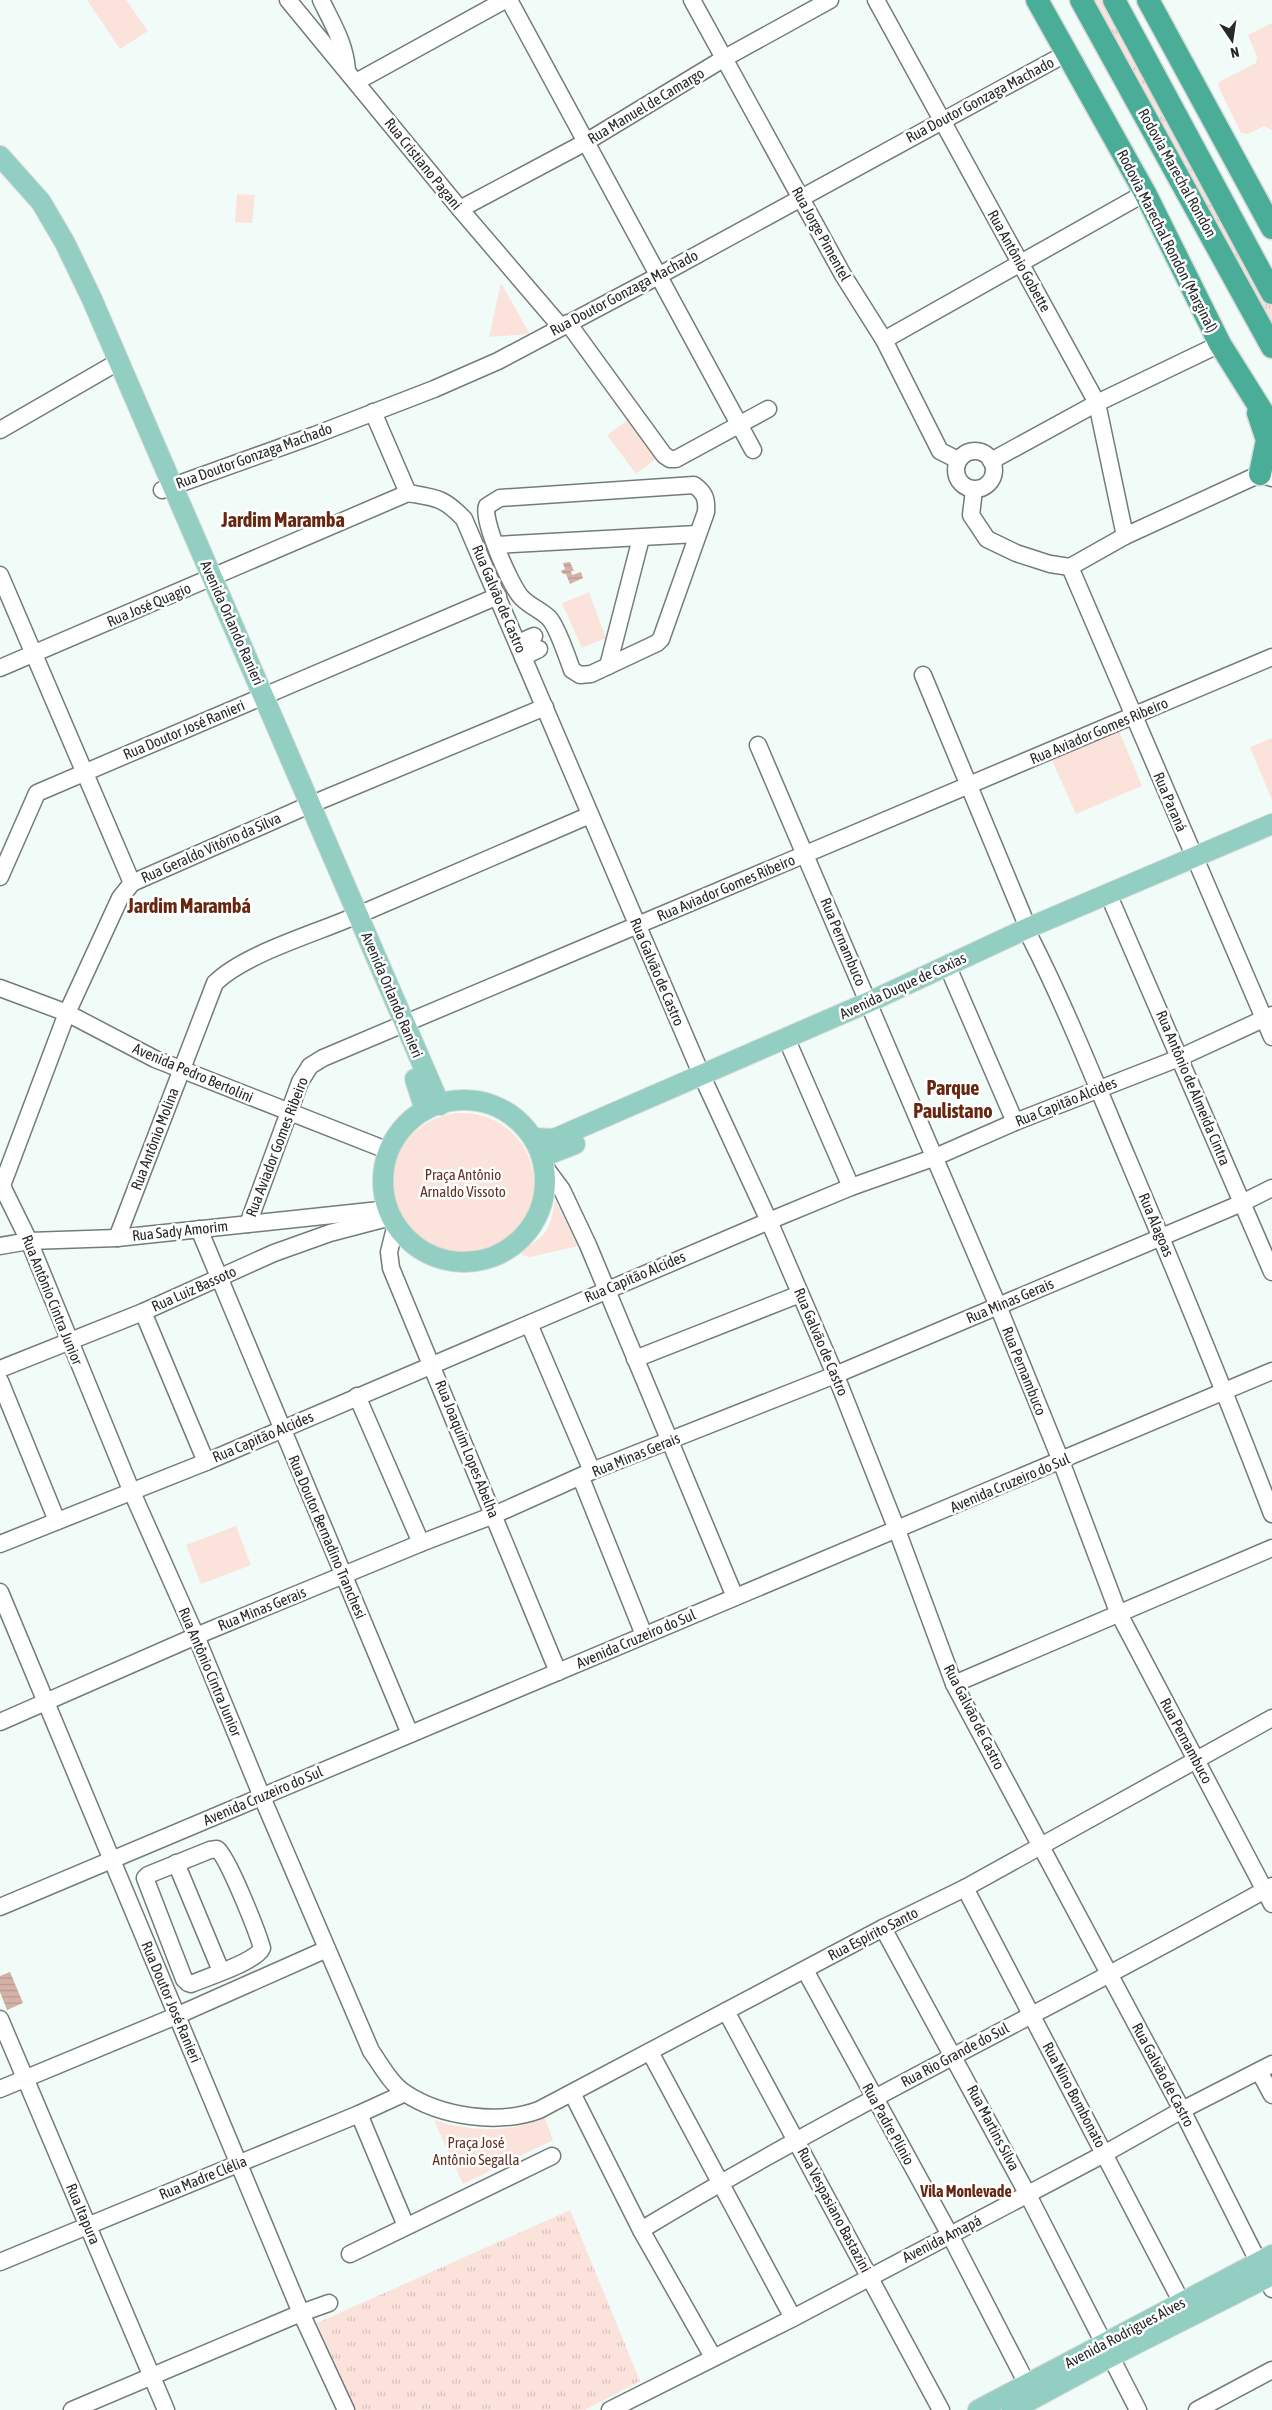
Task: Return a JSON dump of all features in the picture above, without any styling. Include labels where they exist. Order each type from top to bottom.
[{"type":"highway","name":"Rodovia Marechal Rondon (Marginal)","points":[[1037,0],[1145,193],[1220,344],[1272,427]]},
{"type":"highway","name":"Rodovia Marechal Rondon","points":[[1081,0],[1272,347]]},
{"type":"highway","name":"Rodovia Marechal Rondon","points":[[1114,0],[1272,293]]},
{"type":"highway","points":[[1148,0],[1272,228]]},
{"type":"highway","points":[[1253,396],[1267,440],[1266,476]]},
{"type":"main road","name":"Avenida Orlando Ranieri","points":[[0,156],[37,198],[65,243],[207,580],[399,1025],[432,1107]]},
{"type":"main road","name":"Avenida Orlando Ranieri","points":[[0,170],[24,198],[50,234],[76,282],[116,365]]},
{"type":"main road","name":"Avenida Duque de Caxias","points":[[543,1162],[704,1081],[951,974],[1030,934],[1113,905],[1272,824]]},
{"type":"main road","name":"Avenida Duque de Caxias","points":[[534,1138],[554,1139],[791,1049],[872,1008],[1030,934],[1196,863],[1272,838]]},
{"type":"main road","points":[[468,1100],[487,1103],[505,1111],[521,1122],[534,1138],[543,1162],[545,1189],[540,1211],[529,1230],[494,1256],[472,1261],[443,1258],[429,1253],[410,1241],[392,1216],[384,1195],[384,1172],[389,1151],[398,1134],[410,1121],[432,1107],[448,1102],[468,1100]]},
{"type":"main road","name":"Avenida Rodrigues Alves","points":[[1012,2410],[1182,2303],[1268,2272]]},
{"type":"main road","name":"Avenida Rodrigues Alves","points":[[978,2410],[1027,2384],[1108,2350],[1268,2272]]},
{"type":"street","name":"Rua Cristiano Pagani","points":[[288,0],[460,209],[564,325],[664,455],[670,459],[676,459],[738,424]]},
{"type":"street","points":[[321,0],[341,40],[352,76],[505,0]]},
{"type":"street","points":[[509,0],[660,275],[753,450]]},
{"type":"street","name":"Rua Jorge Pimentel","points":[[692,0],[844,275],[884,340],[940,451],[958,460]]},
{"type":"street","name":"Rua Manuel de Camargo","points":[[460,209],[586,142],[723,59],[830,0]]},
{"type":"street","name":"Rua Antônio Gobette","points":[[876,0],[1097,402],[1125,536]]},
{"type":"street","name":"Rua Doutor Gonzaga Machado","points":[[168,488],[315,435],[434,389],[498,361],[1067,53]]},
{"type":"street","points":[[884,340],[1145,193]]},
{"type":"street","points":[[991,461],[1097,402],[1220,344]]},
{"type":"street","points":[[0,430],[116,365]]},
{"type":"street","points":[[738,424],[768,409]]},
{"type":"street","points":[[373,412],[408,493]]},
{"type":"street","points":[[974,451],[985,454],[991,461],[994,469],[991,481],[980,489],[974,490],[962,484],[958,479],[956,466],[958,460],[965,454],[974,451]]},
{"type":"street","points":[[974,490],[971,515],[987,539],[1016,553],[1050,564],[1070,567],[1125,536],[1266,476]]},
{"type":"street","points":[[694,485],[704,492],[707,501],[706,512],[696,534],[657,643],[591,674],[580,675],[572,670],[547,639],[550,619],[522,598],[509,579],[485,516],[487,506],[500,498],[694,485]]},
{"type":"street","name":"Rua José Quagio","points":[[0,668],[408,493]]},
{"type":"street","name":"Rua Galvão de Castro","points":[[408,493],[440,498],[452,506],[464,518],[704,1081],[769,1221],[800,1294],[897,1530],[954,1684],[1268,2272]]},
{"type":"street","points":[[496,545],[696,534]]},
{"type":"street","points":[[608,666],[641,538]]},
{"type":"street","name":"Rua Paraná","points":[[1070,567],[1196,863],[1268,1017],[1272,1037]]},
{"type":"street","points":[[0,575],[132,883]]},
{"type":"street","name":"Rua Doutor José Ranieri","points":[[0,877],[36,793],[498,596]]},
{"type":"street","points":[[521,650],[547,639]]},
{"type":"street","name":"Rua Aviador Gomes Ribeiro","points":[[248,1224],[300,1082],[310,1066],[323,1058],[1272,657]]},
{"type":"street","name":"Rua Alagoas","points":[[923,675],[1030,934],[1161,1237],[1225,1391],[1272,1514]]},
{"type":"street","name":"Rua Geraldo Vitório da Silva","points":[[1,1188],[67,1013],[120,898],[132,883],[305,807],[545,707]]},
{"type":"street","name":"Rua Pernambuco","points":[[758,745],[872,1008],[933,1158],[998,1306],[1061,1461],[1118,1612],[1195,1760],[1270,1894]]},
{"type":"street","name":"Rua Antônio Molina","points":[[117,1238],[215,983],[226,972],[243,963],[590,815]]},
{"type":"street","name":"Rua Antônio de Almeida Cintra","points":[[1113,905],[1272,1272]]},
{"type":"street","points":[[951,974],[1015,1122]]},
{"type":"street","name":"Avenida Pedro Bertolini","points":[[0,988],[67,1013],[155,1059],[181,1070],[389,1151]]},
{"type":"street","name":"Rua Capitão Alcides","points":[[0,1544],[131,1490],[206,1462],[529,1324],[606,1289],[851,1187],[933,1158],[1015,1122],[1179,1058],[1268,1017]]},
{"type":"street","points":[[791,1049],[851,1187]]},
{"type":"street","points":[[543,1162],[562,1190],[606,1289],[735,1597]]},
{"type":"street","name":"Rua Antônio Cintra Junior","points":[[1,1188],[29,1241],[131,1490],[196,1636],[262,1797],[371,2051],[389,2077],[405,2093],[434,2106],[464,2116]]},
{"type":"street","name":"Rua Minas Gerais","points":[[0,1722],[46,1704],[196,1636],[421,1543],[494,1515],[587,1474],[834,1375],[1242,1203],[1272,1188]]},
{"type":"street","name":"Rua Sady Amorim","points":[[0,1246],[29,1241],[117,1238],[248,1224],[392,1216]]},
{"type":"street","name":"Rua Luiz Bassoto","points":[[0,1370],[69,1340],[143,1312],[274,1253],[309,1240],[392,1216]]},
{"type":"street","name":"Rua Joaquim Lopes Abelha","points":[[392,1216],[388,1252],[391,1268],[558,1672]]},
{"type":"street","name":"Rua Doutor Bernadino Tranchesi","points":[[199,1229],[410,1734]]},
{"type":"street","points":[[635,1359],[800,1294]]},
{"type":"street","points":[[143,1312],[206,1462]]},
{"type":"street","points":[[529,1324],[587,1474],[644,1635]]},
{"type":"street","name":"Avenida Cruzeiro do Sul","points":[[0,1907],[1272,1371]]},
{"type":"street","points":[[0,1381],[56,1521]]},
{"type":"street","points":[[357,1396],[421,1543]]},
{"type":"street","points":[[954,1684],[1118,1612],[1272,1548]]},
{"type":"street","name":"Rua Doutor José Ranieri","points":[[0,1592],[301,2313],[346,2410]]},
{"type":"street","name":"Rua Espírito Santo","points":[[464,2116],[499,2119],[520,2118],[572,2094],[883,1928],[965,1888],[1272,1718]]},
{"type":"street","points":[[216,1849],[221,1852],[262,1948],[260,1953],[191,1984],[184,1979],[146,1881],[148,1875],[176,1863],[210,1850],[216,1849]]},
{"type":"street","points":[[176,1863],[221,1971]]},
{"type":"street","name":"Rua Nino Bombonato","points":[[965,1888],[1182,2303]]},
{"type":"street","name":"Rua Rio Grande do Sul","points":[[641,2230],[720,2183],[1031,2014],[1270,1894]]},
{"type":"street","name":"Rua Martins Silva","points":[[883,1928],[955,2057],[1138,2410]]},
{"type":"street","points":[[0,2089],[176,2016],[327,1949]]},
{"type":"street","points":[[243,1962],[251,1983]]},
{"type":"street","name":"Rua Padre Plínio","points":[[805,1970],[950,2235],[1027,2384]]},
{"type":"street","name":"Rua Vespasiano Bastazini","points":[[726,2011],[940,2410]]},
{"type":"street","name":"Rua Itapura","points":[[0,2018],[24,2079],[166,2410]]},
{"type":"street","points":[[650,2052],[793,2318]]},
{"type":"street","points":[[1266,2068],[1272,2095]]},
{"type":"street","name":"Avenida Amapá","points":[[610,2410],[793,2318],[1028,2195],[1182,2110],[1266,2068]]},
{"type":"street","name":"Rua Madre Clélia","points":[[0,2262],[359,2114],[405,2093]]},
{"type":"street","points":[[572,2094],[641,2230],[713,2357]]},
{"type":"street","points":[[359,2114],[406,2226]]},
{"type":"street","points":[[350,2254],[552,2156]]},
{"type":"street","points":[[72,2410],[301,2313],[329,2303]]},
{"type":"street","points":[[1197,2410],[1272,2370]]},
{"type":"green space","points":[[87,0],[126,0],[148,31],[120,49]]},
{"type":"green space","points":[[1088,0],[1105,0],[1272,306],[1272,337]]},
{"type":"green space","points":[[1272,23],[1272,130],[1264,126],[1248,134],[1241,133],[1218,86],[1219,82],[1256,63],[1257,57],[1248,35]]},
{"type":"green space","points":[[237,194],[255,195],[252,223],[235,222]]},
{"type":"green space","points":[[501,283],[530,334],[489,337]]},
{"type":"green space","points":[[629,419],[658,457],[636,474],[607,435]]},
{"type":"green space","points":[[589,592],[606,638],[582,648],[562,603]]},
{"type":"green space","points":[[1117,726],[1142,786],[1076,814],[1049,754]]},
{"type":"green space","points":[[1272,738],[1272,800],[1250,747]]},
{"type":"green space","name":"Praça Antônio Arnaldo Vissoto","points":[[463,1113],[477,1114],[490,1118],[513,1134],[529,1157],[533,1170],[533,1198],[529,1211],[513,1234],[490,1250],[477,1254],[463,1255],[449,1254],[436,1250],[413,1234],[397,1211],[393,1198],[392,1184],[393,1170],[397,1157],[413,1134],[436,1118],[449,1114]]},
{"type":"green space","points":[[555,1200],[578,1246],[530,1257],[522,1255],[522,1249],[543,1235],[549,1225]]},
{"type":"green space","points":[[236,1526],[251,1565],[201,1584],[186,1545]]},
{"type":"green space","name":"Praça José Antônio Segalla","points":[[545,2118],[553,2140],[463,2184],[434,2120],[462,2127],[490,2129],[518,2126]]},
{"type":"green space","points":[[570,2210],[640,2381],[585,2410],[356,2410],[317,2323]]},
{"type":"shaded area","points":[[570,562],[574,571],[571,571],[572,575],[581,572],[583,578],[570,584],[566,574],[563,574],[561,571],[565,569],[563,563]]},
{"type":"shaded area","points":[[10,1972],[23,2003],[7,2010],[0,1992],[0,1976]]},
{"type":"district","name":"Jardim Maramba","points":[[283,520]]},
{"type":"district","name":"Jardim Marambá","points":[[189,906]]},
{"type":"district","name":"Parque Paulistano","points":[[953,1100]]},
{"type":"district","name":"Vila Monlevade","points":[[966,2191]]}]
